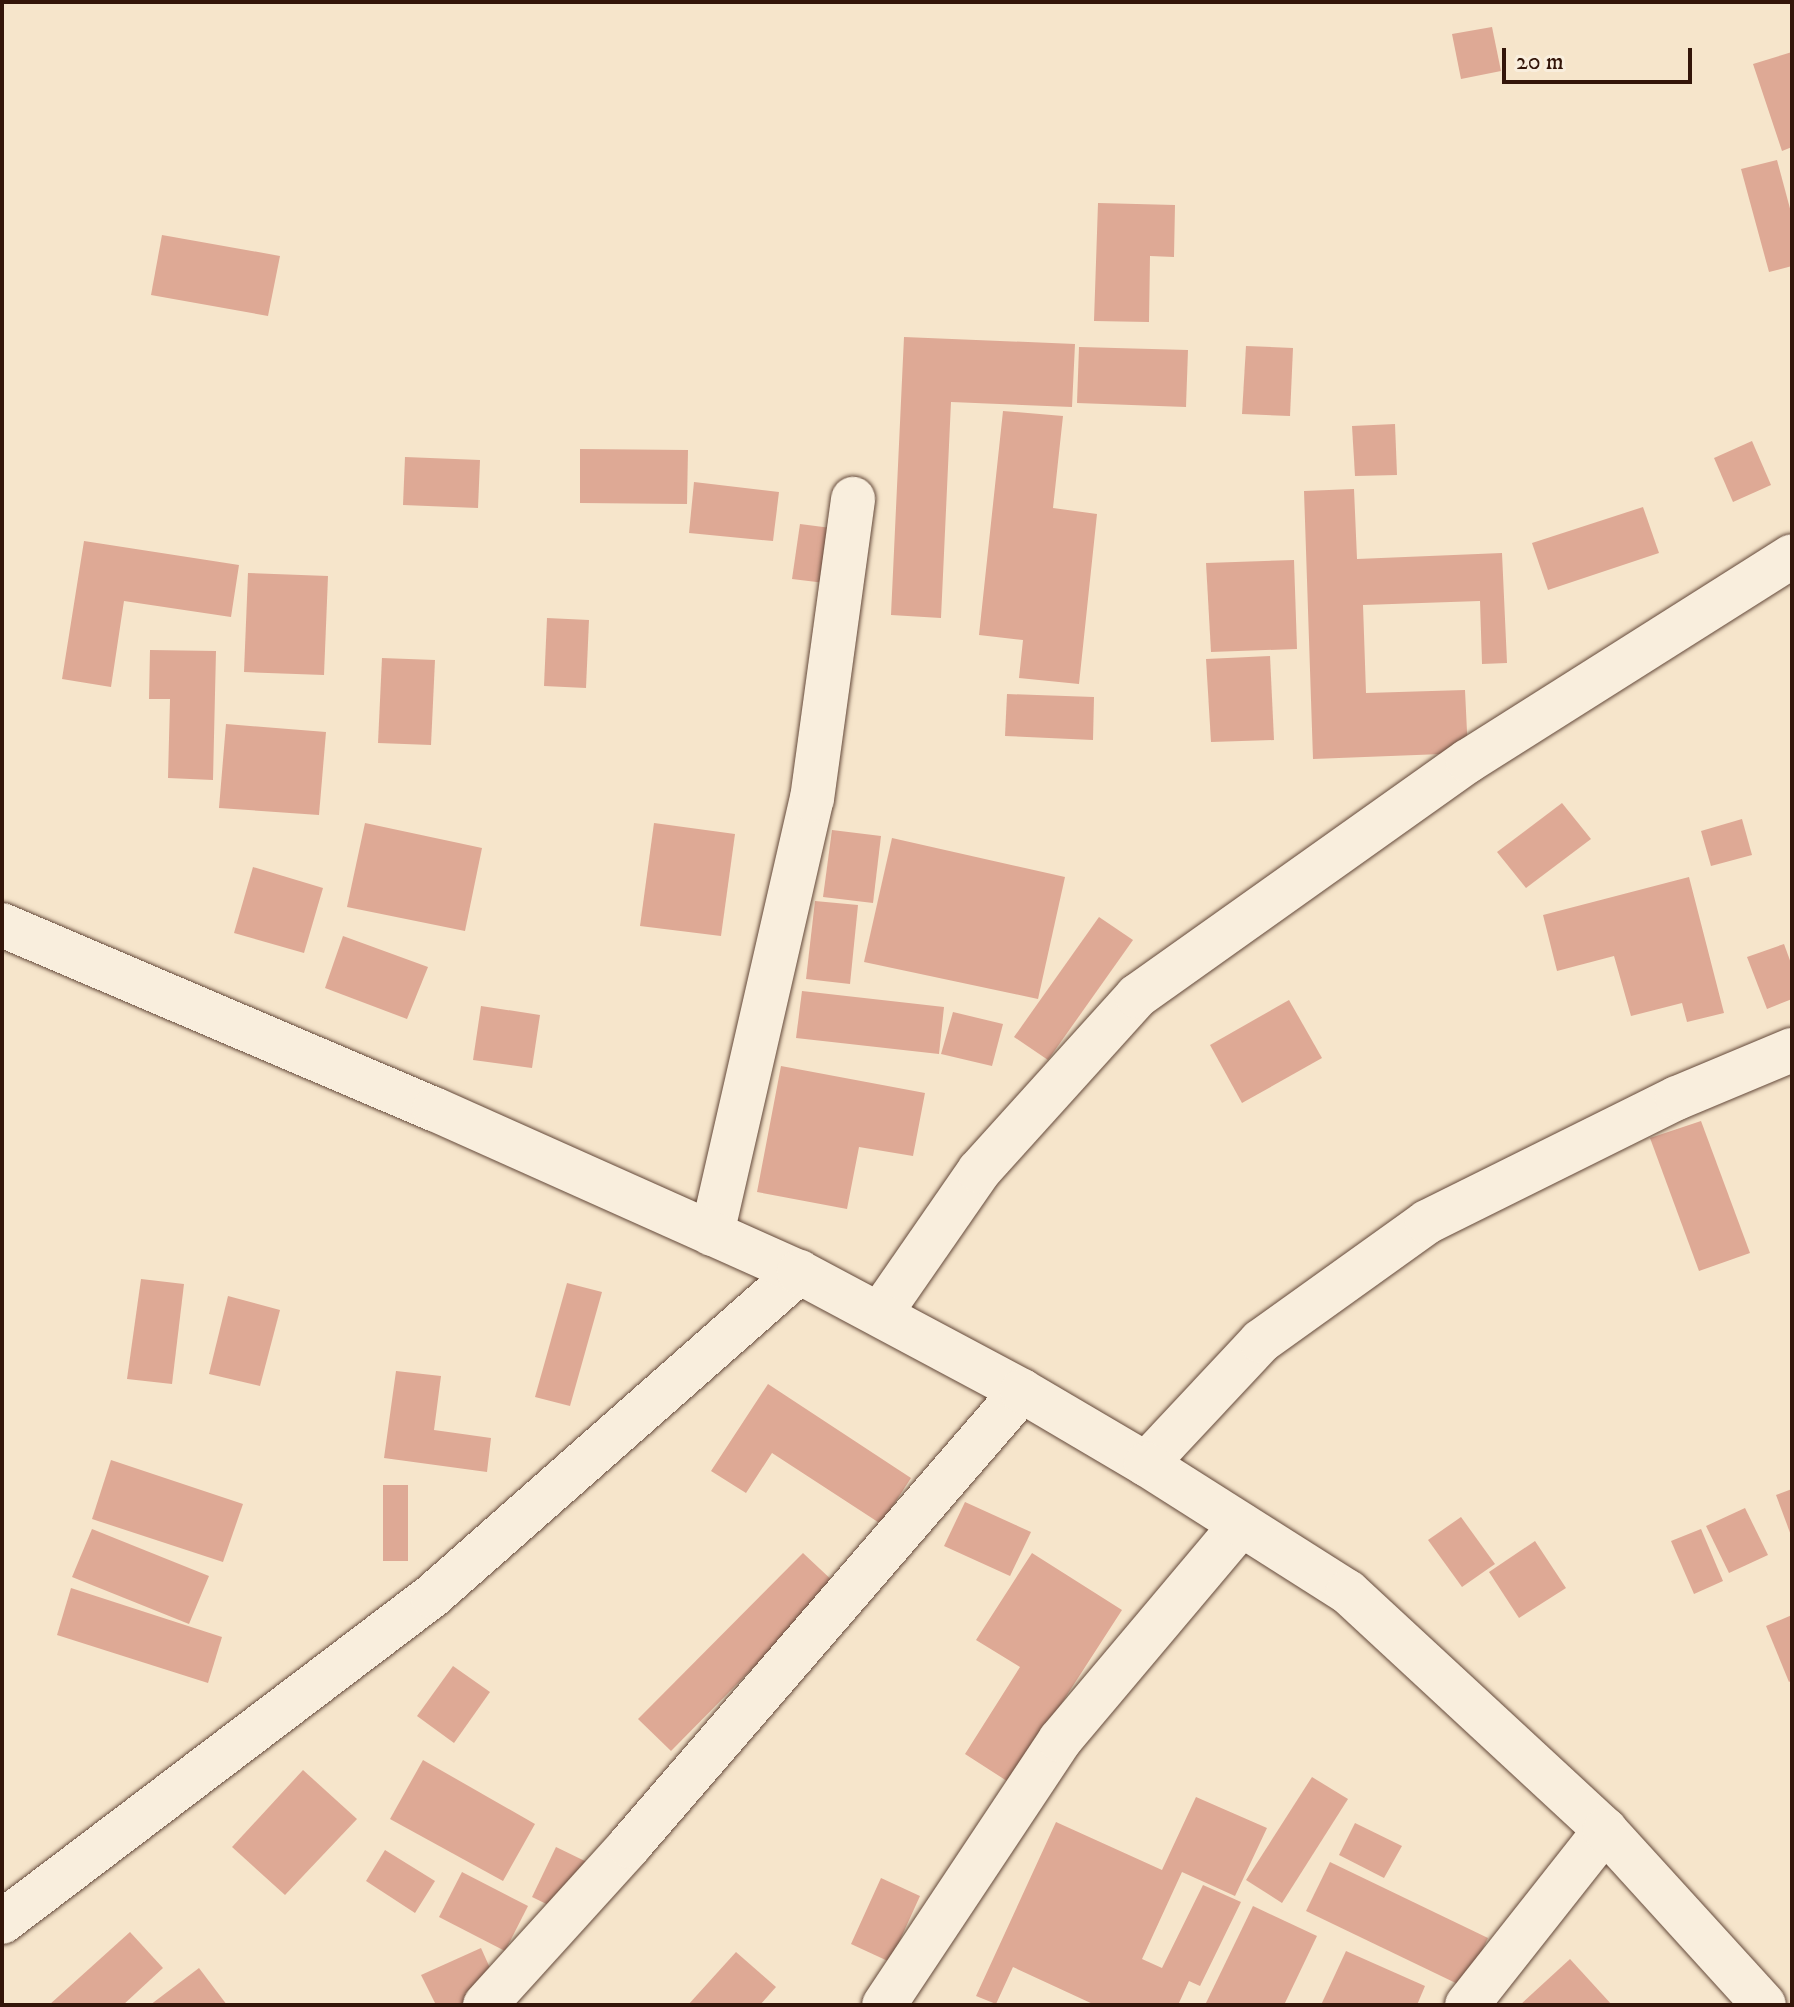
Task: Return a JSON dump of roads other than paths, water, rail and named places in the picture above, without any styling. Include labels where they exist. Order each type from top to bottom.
[{"type":"street","points":[[712,1234],[812,799],[853,499]]},
{"type":"street","points":[[880,1314],[979,1171],[1137,996],[1468,761],[1792,556]]},
{"type":"street","points":[[2,925],[434,1109],[799,1272],[1022,1391],[1146,1464],[1348,1592],[1605,1830],[1764,2005]]},
{"type":"street","points":[[1146,1464],[1261,1341],[1427,1222],[1677,1098],[1792,1050]]},
{"type":"street","points":[[2,1922],[432,1596],[799,1272]]},
{"type":"street","points":[[485,2005],[629,1846],[1022,1391]]},
{"type":"street","points":[[884,2005],[1060,1740],[1241,1525]]},
{"type":"street","points":[[1467,2005],[1605,1830]]}]
